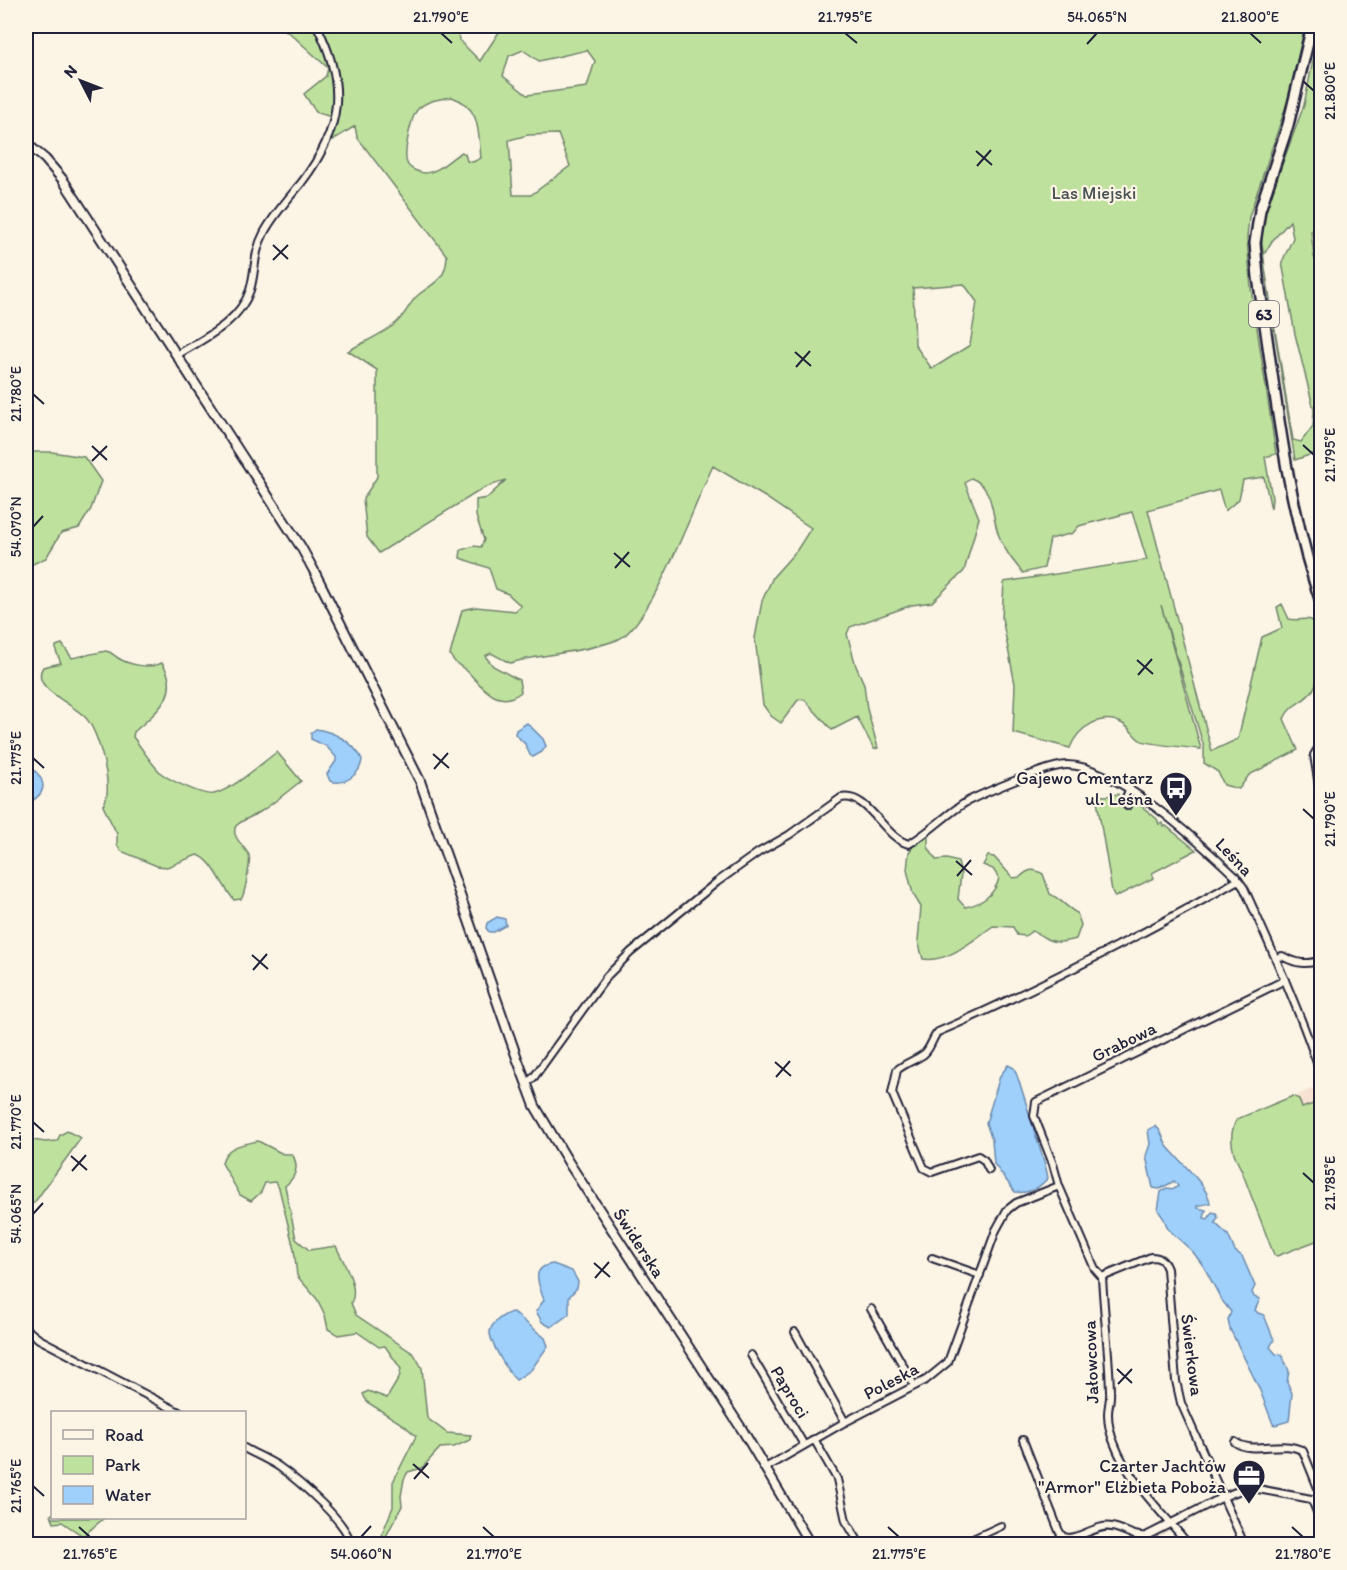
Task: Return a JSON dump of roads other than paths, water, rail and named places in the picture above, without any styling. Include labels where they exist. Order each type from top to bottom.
[{"type":"main road","name":"63","points":[[1312,26],[1288,125],[1260,210],[1255,243],[1292,498],[1306,557],[1322,605]]},
{"type":"street","points":[[177,355],[222,327],[245,299],[250,289],[256,252],[263,235],[274,217],[315,165],[326,144],[336,117],[337,93],[332,62],[317,26]]},
{"type":"street","name":"Świderska","points":[[26,143],[56,170],[300,547],[420,781],[536,1106],[552,1135],[716,1387],[810,1545]]},
{"type":"street","points":[[1322,748],[1314,755],[1322,805]]},
{"type":"street","name":"Leśna","points":[[527,1083],[534,1077],[607,975],[631,952],[725,875],[789,835],[841,798],[853,798],[872,812],[901,842],[909,844],[967,802],[1059,766],[1069,765],[1080,767],[1130,789],[1180,827],[1238,880],[1285,980],[1309,1038],[1322,1078]]},
{"type":"street","points":[[1127,806],[1125,797],[1130,789]]},
{"type":"street","points":[[989,1170],[983,1159],[978,1156],[932,1172],[924,1168],[892,1093],[897,1070],[923,1055],[938,1032],[988,1010],[1148,929],[1238,880]]},
{"type":"street","points":[[1275,958],[1282,956],[1293,962],[1304,964],[1322,960]]},
{"type":"street","name":"Grabowa","points":[[1053,1164],[1034,1116],[1036,1102],[1285,980]]},
{"type":"street","name":"Jałowcowa","points":[[1053,1164],[1059,1186],[1095,1269],[1102,1277],[1110,1389],[1108,1413],[1115,1447],[1160,1513],[1173,1524],[1188,1545]]},
{"type":"street","name":"Poleska","points":[[765,1468],[845,1422],[926,1380],[948,1362],[996,1230],[1007,1210],[1024,1200],[1059,1186]]},
{"type":"street","name":"Świerkowa","points":[[1102,1277],[1151,1257],[1158,1257],[1165,1263],[1179,1393],[1186,1414],[1244,1545]]},
{"type":"street","points":[[932,1258],[980,1275]]},
{"type":"street","points":[[871,1309],[914,1385]]},
{"type":"street","points":[[26,1329],[39,1339],[174,1411]]},
{"type":"street","points":[[795,1332],[845,1422]]},
{"type":"street","name":"Paproci","points":[[751,1355],[804,1445]]},
{"type":"street","points":[[814,1439],[837,1479],[846,1521],[860,1545]]},
{"type":"street","points":[[1023,1440],[1063,1537],[1075,1538],[1107,1527],[1134,1536],[1146,1536],[1243,1489],[1253,1488],[1322,1500],[1304,1451],[1290,1446],[1244,1446],[1236,1442]]},
{"type":"street","points":[[246,1449],[275,1464],[297,1480],[342,1526],[350,1536],[350,1545]]},
{"type":"street","points":[[1312,1500],[1322,1524]]},
{"type":"street","points":[[962,1545],[1001,1526]]},
{"type":"water","points":[[527,723],[543,739],[546,746],[542,752],[533,757],[515,734],[516,730]]},
{"type":"water","points":[[316,729],[343,739],[358,753],[362,759],[361,764],[351,778],[341,782],[330,781],[327,774],[336,761],[336,757],[326,746],[311,739],[311,733]]},
{"type":"water","points":[[26,763],[38,774],[43,784],[40,795],[26,804]]},
{"type":"water","points":[[497,917],[505,919],[506,925],[494,932],[489,932],[486,928],[487,923]]},
{"type":"water","points":[[1008,1065],[1014,1068],[1019,1082],[1048,1178],[1037,1188],[1025,1192],[1015,1192],[994,1164],[992,1140],[986,1123],[1000,1076]]},
{"type":"water","points":[[1155,1126],[1161,1132],[1167,1146],[1204,1188],[1210,1203],[1197,1206],[1206,1210],[1204,1218],[1208,1219],[1212,1212],[1216,1213],[1218,1218],[1215,1223],[1228,1235],[1235,1251],[1242,1256],[1255,1286],[1252,1292],[1254,1297],[1260,1299],[1255,1310],[1264,1315],[1274,1340],[1270,1347],[1276,1354],[1282,1355],[1289,1371],[1287,1382],[1292,1393],[1289,1421],[1273,1424],[1259,1388],[1230,1329],[1228,1320],[1231,1312],[1221,1299],[1204,1267],[1193,1252],[1168,1229],[1158,1210],[1161,1192],[1178,1186],[1174,1181],[1160,1189],[1153,1188],[1146,1156],[1150,1144],[1148,1130]]},
{"type":"water","points":[[553,1264],[572,1271],[578,1282],[577,1288],[569,1297],[569,1314],[551,1327],[542,1322],[536,1311],[544,1300],[538,1283],[538,1273],[546,1266]]},
{"type":"water","points":[[513,1312],[545,1338],[548,1346],[531,1370],[516,1380],[501,1358],[490,1334],[492,1326],[498,1320]]},
{"type":"place","name":"Gajewo Cmentarz ul. Leśna","points":[[1176,817]]},
{"type":"place","name":"Czarter Jachtów \"Armor\" Elżbieta Poboża","points":[[1249,1505]]},
{"type":"park label","name":"Las Miejski","points":[[1094,193]]}]
